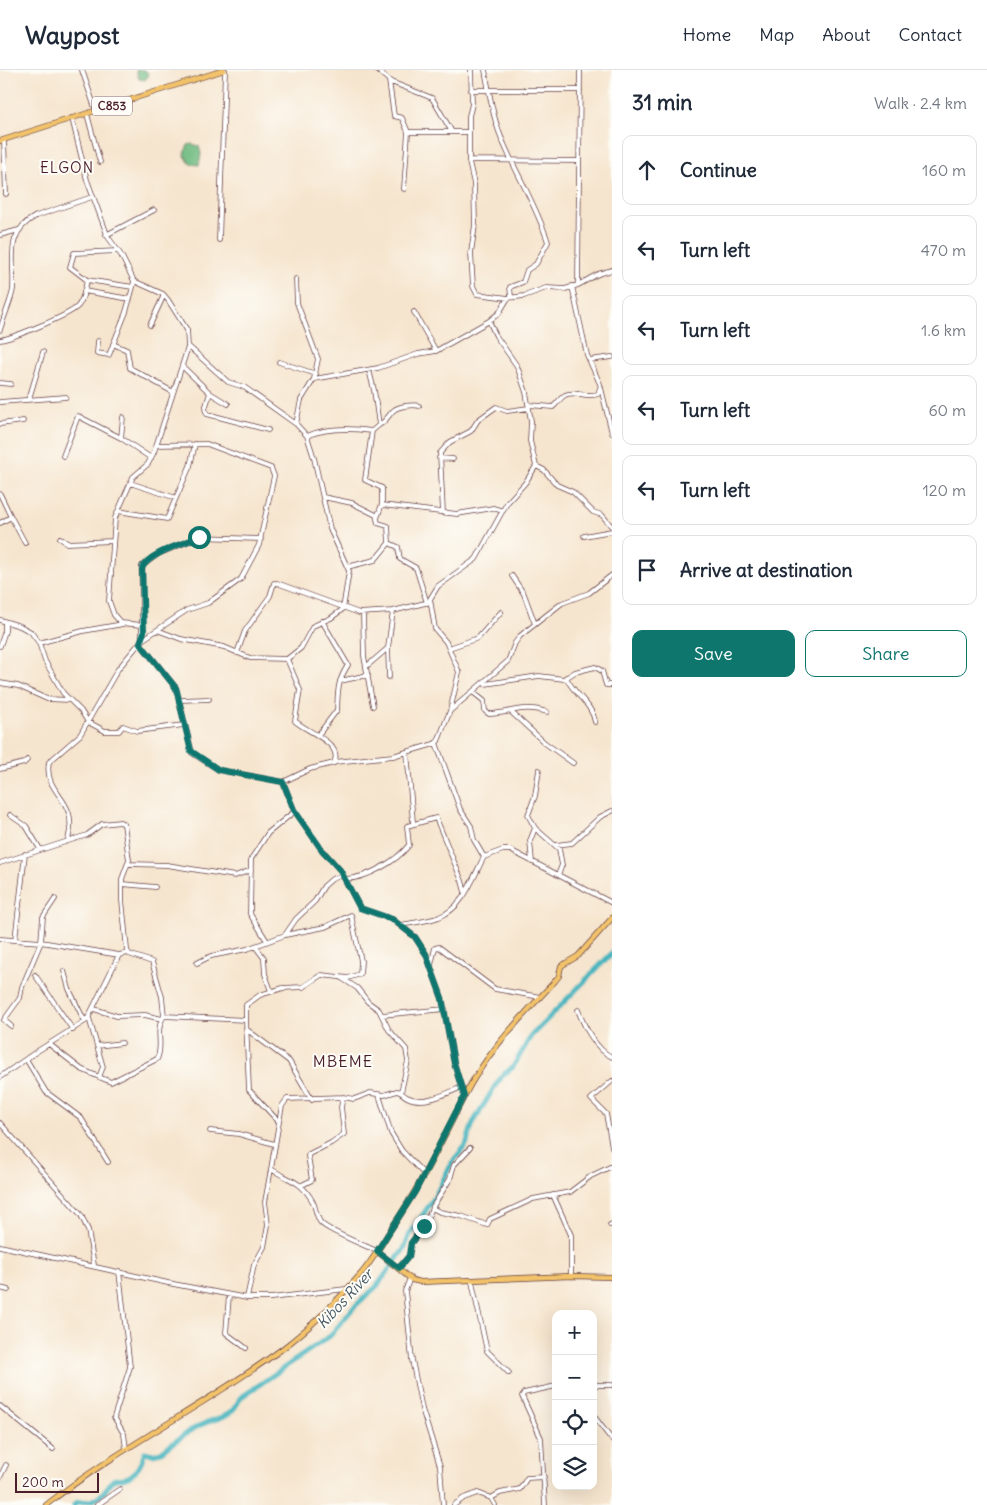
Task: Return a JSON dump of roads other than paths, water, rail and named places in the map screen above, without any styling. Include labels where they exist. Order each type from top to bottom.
[{"type":"main road","name":"C853","points":[[2,141],[224,70]]},
{"type":"main road","points":[[46,1505],[126,1449],[155,1433],[283,1348],[315,1321],[360,1274],[403,1214],[464,1096],[502,1040],[559,976],[561,966],[578,956],[612,918]]},
{"type":"main road","points":[[377,1251],[410,1278],[420,1282],[472,1282],[571,1276],[612,1277]]},
{"type":"street","points":[[82,70],[96,111]]},
{"type":"street","points":[[220,240],[224,70]]},
{"type":"street","points":[[377,70],[389,81],[432,98],[452,132]]},
{"type":"street","points":[[471,70],[469,160],[474,184],[474,231],[471,248],[473,286],[480,295],[524,296],[546,288],[556,289],[578,285],[598,274],[612,270]]},
{"type":"street","points":[[314,379],[369,370],[418,354],[436,351],[499,313],[510,297],[510,287],[523,282],[527,270],[537,262],[548,242],[492,113],[485,70]]},
{"type":"street","points":[[578,285],[580,70]]},
{"type":"street","points":[[389,81],[394,116],[402,118],[408,132],[404,189]]},
{"type":"street","points":[[471,90],[580,90]]},
{"type":"street","points":[[87,114],[100,162]]},
{"type":"street","points":[[72,118],[92,197],[106,235],[118,250],[134,281],[130,299],[110,354],[107,356],[97,353],[98,341]]},
{"type":"street","points":[[408,132],[469,132]]},
{"type":"street","points":[[2,141],[6,194]]},
{"type":"street","points":[[469,160],[579,161]]},
{"type":"street","points":[[0,330],[13,290],[12,253],[19,230],[28,220],[36,216],[92,197]]},
{"type":"street","points":[[106,235],[154,210]]},
{"type":"street","points":[[0,235],[19,230]]},
{"type":"street","points":[[118,250],[73,254],[71,269],[87,280],[133,287]]},
{"type":"street","points":[[296,279],[297,303],[318,359],[314,379],[301,400],[296,424]]},
{"type":"street","points":[[0,340],[17,337],[31,328],[76,308],[87,280]]},
{"type":"street","points":[[124,624],[114,615],[109,602],[113,541],[118,511],[134,474],[148,464],[151,458],[182,366],[189,338],[185,326],[164,295],[134,281]]},
{"type":"street","points":[[572,286],[590,360],[600,386],[612,433]]},
{"type":"street","points":[[84,291],[130,299]]},
{"type":"street","points":[[150,326],[164,295]]},
{"type":"street","points":[[414,312],[436,351]]},
{"type":"street","points":[[237,653],[244,631],[270,596],[276,583],[308,593],[343,609],[363,613],[393,611],[428,602],[438,586],[476,559],[503,511],[536,466],[530,441],[529,406],[517,366],[503,348],[488,321]]},
{"type":"street","points":[[113,344],[127,350],[130,368],[173,392]]},
{"type":"street","points":[[157,630],[181,639],[224,647],[255,659],[287,659],[301,648],[313,626],[331,618],[343,609],[349,578],[348,566],[330,529],[307,436],[296,424],[244,387],[228,382],[188,346]]},
{"type":"street","points":[[29,399],[43,352]]},
{"type":"street","points":[[590,360],[612,357]]},
{"type":"street","points":[[279,362],[316,374]]},
{"type":"street","points":[[182,366],[210,393],[228,404]]},
{"type":"street","points":[[369,370],[379,425]]},
{"type":"street","points":[[0,383],[11,384]]},
{"type":"street","points":[[443,513],[439,458],[443,448],[471,431],[478,420],[492,409],[499,407],[511,411],[529,406],[553,407],[567,394],[596,395],[600,386]]},
{"type":"street","points":[[210,393],[205,409],[207,414],[268,430]]},
{"type":"street","points":[[0,402],[66,397]]},
{"type":"street","points":[[348,566],[375,560],[389,544],[388,526],[378,523],[377,518],[382,504],[382,488],[365,481],[372,432],[386,421],[395,410],[413,405],[419,406]]},
{"type":"street","points":[[63,456],[78,416],[122,438],[151,458]]},
{"type":"street","points":[[122,438],[123,417]]},
{"type":"street","points":[[0,424],[23,421]]},
{"type":"street","points":[[307,436],[316,432],[336,429],[372,432]]},
{"type":"street","points":[[68,840],[71,816],[49,780],[49,762],[55,755],[75,742],[118,669],[141,641],[187,610],[205,605],[238,583],[252,560],[261,539],[274,476],[272,469],[226,450],[195,444],[156,445]]},
{"type":"street","points":[[118,511],[167,519],[190,466],[195,444]]},
{"type":"street","points":[[439,458],[453,459]]},
{"type":"street","points":[[536,466],[544,470],[557,485],[573,492],[593,512],[602,515],[612,527]]},
{"type":"street","points":[[130,483],[176,498]]},
{"type":"street","points":[[0,494],[25,543]]},
{"type":"street","points":[[323,497],[352,503],[377,518]]},
{"type":"street","points":[[382,504],[443,513],[461,514],[493,508],[503,511]]},
{"type":"street","points":[[0,523],[11,517]]},
{"type":"street","points":[[584,536],[612,531]]},
{"type":"street","points":[[261,539],[204,536],[167,550],[147,561],[142,569],[141,641],[174,683],[180,700],[184,726],[192,753],[217,769],[283,782],[310,769],[335,762],[407,752],[436,743]]},
{"type":"street","points":[[60,538],[67,543],[113,541]]},
{"type":"street","points":[[389,544],[398,547],[400,559],[416,568],[435,629],[449,648],[459,672],[450,712],[436,743],[451,787],[463,815],[471,826],[474,840],[484,857]]},
{"type":"street","points":[[512,576],[524,594],[535,624]]},
{"type":"street","points":[[450,712],[474,693],[508,661],[515,642],[520,636],[562,603],[589,593],[612,576]]},
{"type":"street","points":[[389,677],[388,648],[393,611]]},
{"type":"street","points":[[449,648],[478,638],[501,612]]},
{"type":"street","points":[[363,613],[364,656],[373,706]]},
{"type":"street","points":[[0,620],[26,629],[39,643],[50,672],[88,722],[110,732],[119,731],[123,726],[140,731],[184,726]]},
{"type":"street","points":[[318,735],[337,710],[336,697],[340,681],[348,664],[322,621]]},
{"type":"street","points":[[0,646],[5,622]]},
{"type":"street","points":[[39,643],[124,624],[142,625]]},
{"type":"street","points":[[366,666],[388,648]]},
{"type":"street","points":[[287,659],[300,690],[295,721],[318,735],[333,749],[335,762]]},
{"type":"street","points":[[484,684],[539,676],[560,680],[575,672],[598,667],[602,671],[606,685],[612,685]]},
{"type":"street","points":[[340,681],[368,675]]},
{"type":"street","points":[[566,677],[571,688],[586,704],[595,722]]},
{"type":"street","points":[[0,683],[18,686],[47,699],[70,700]]},
{"type":"street","points":[[474,693],[484,701],[487,714],[511,712],[526,707],[548,712]]},
{"type":"street","points":[[180,700],[209,699]]},
{"type":"street","points":[[511,712],[546,743],[573,763]]},
{"type":"street","points":[[407,752],[413,822]]},
{"type":"street","points":[[0,769],[24,763],[27,760]]},
{"type":"street","points":[[538,770],[535,796],[528,815],[534,828],[556,844],[562,856],[558,875]]},
{"type":"street","points":[[283,782],[295,811],[322,850],[344,877],[363,910],[383,914],[401,925],[419,942],[431,965],[445,1009],[452,1051],[464,1096]]},
{"type":"street","points":[[267,941],[250,914],[251,859],[266,836],[295,811]]},
{"type":"street","points":[[556,844],[572,844],[597,819],[612,812]]},
{"type":"street","points":[[10,815],[26,826],[40,849]]},
{"type":"street","points":[[285,936],[296,920],[315,901],[324,886],[332,879],[344,877],[353,879],[395,860],[409,845],[408,826],[436,818],[462,880],[465,892]]},
{"type":"street","points":[[0,863],[68,840],[87,836],[102,824],[123,823],[129,864],[122,884],[122,910],[128,953]]},
{"type":"street","points":[[532,862],[530,841],[534,828]]},
{"type":"street","points":[[401,925],[442,916],[456,904],[472,884],[484,857],[507,849],[612,903]]},
{"type":"street","points":[[15,940],[25,854]]},
{"type":"street","points":[[129,864],[166,865],[235,876],[251,870]]},
{"type":"street","points":[[122,884],[155,887]]},
{"type":"street","points":[[11,1026],[4,1020],[20,998],[22,986],[41,942],[44,917],[55,899]]},
{"type":"street","points":[[197,963],[211,956],[325,927],[350,915],[361,961],[361,973],[352,977],[342,978],[321,975],[302,987],[260,994],[246,1005],[250,1092],[280,1122]]},
{"type":"street","points":[[0,939],[41,942],[119,955],[128,953],[152,962],[162,997],[163,1018],[159,1025],[160,1050],[157,1058],[111,1082],[82,1069],[49,1044]]},
{"type":"street","points":[[255,946],[264,958],[265,974],[271,992]]},
{"type":"street","points":[[431,965],[435,948],[439,947],[494,989],[540,997]]},
{"type":"street","points":[[0,1077],[88,1019],[119,955]]},
{"type":"street","points":[[64,971],[69,989],[83,1018],[88,1019]]},
{"type":"street","points":[[36,975],[73,1030]]},
{"type":"street","points":[[342,978],[357,988],[382,1015],[389,1030],[407,1051],[408,1061],[401,1092]]},
{"type":"street","points":[[94,1009],[116,1016],[145,1015],[163,1018],[246,1020]]},
{"type":"street","points":[[382,1015],[445,1009]]},
{"type":"street","points":[[578,1010],[600,1048],[612,1057]]},
{"type":"street","points":[[88,1019],[103,1069],[99,1077]]},
{"type":"street","points":[[246,1029],[289,1061],[312,1100]]},
{"type":"street","points":[[97,1046],[122,1043]]},
{"type":"street","points":[[26,1059],[46,1092],[81,1118],[108,1162]]},
{"type":"street","points":[[612,1081],[591,1099],[606,1114],[612,1146]]},
{"type":"street","points":[[247,1298],[250,1276],[264,1244],[268,1221],[265,1202],[274,1144],[282,1106],[286,1100],[343,1097],[352,1100],[370,1093],[379,1095],[394,1091],[401,1092],[410,1098],[433,1098],[462,1087]]},
{"type":"street","points":[[379,1095],[391,1133],[402,1151],[425,1174]]},
{"type":"street","points":[[302,1185],[312,1180],[309,1154],[344,1134],[341,1107],[343,1097]]},
{"type":"street","points":[[0,1123],[82,1215],[88,1230],[94,1266]]},
{"type":"street","points":[[210,1131],[239,1134],[274,1144]]},
{"type":"street","points":[[397,1266],[409,1256],[411,1243],[424,1226],[432,1208],[450,1179],[454,1166],[470,1148]]},
{"type":"street","points":[[432,1208],[487,1225],[490,1219],[533,1200],[570,1192],[591,1176],[612,1166]]},
{"type":"street","points":[[271,1169],[302,1185],[314,1205],[321,1224],[377,1251]]},
{"type":"street","points":[[553,1195],[571,1235],[571,1276]]},
{"type":"street","points":[[0,1246],[247,1298],[271,1298],[346,1288]]},
{"type":"street","points":[[119,1271],[130,1367],[114,1417],[124,1434],[126,1449]]},
{"type":"street","points":[[410,1278],[405,1291],[412,1360],[422,1409],[440,1466],[444,1505]]},
{"type":"street","points":[[472,1282],[487,1351],[509,1373]]},
{"type":"street","points":[[0,1288],[8,1290]]},
{"type":"street","points":[[229,1295],[226,1333],[246,1348]]},
{"type":"street","points":[[597,1385],[612,1385]]},
{"type":"street","points":[[545,1505],[539,1431],[522,1396],[524,1393],[552,1387]]},
{"type":"street","points":[[0,1406],[53,1449]]},
{"type":"street","points":[[597,1420],[612,1440]]},
{"type":"street","points":[[0,1477],[6,1464]]},
{"type":"street","points":[[491,1498],[500,1493],[520,1489],[527,1478],[544,1477]]},
{"type":"street","points":[[97,1505],[120,1488]]},
{"type":"street","points":[[454,1505],[464,1498],[478,1493],[491,1498],[495,1505]]},
{"type":"waterway","name":"Kibos River","points":[[74,1505],[77,1502],[95,1500],[113,1480],[129,1477],[140,1464],[145,1452],[153,1454],[161,1452],[199,1426],[225,1416],[233,1410],[240,1398],[330,1336],[354,1307],[377,1286],[404,1249],[410,1234],[434,1198],[451,1164],[466,1145],[473,1123],[495,1086],[503,1075],[513,1067],[531,1036],[612,953]]},
{"type":"district","name":"ELGON","points":[[67,168]]},
{"type":"district","name":"MBEME","points":[[343,1061]]}]
